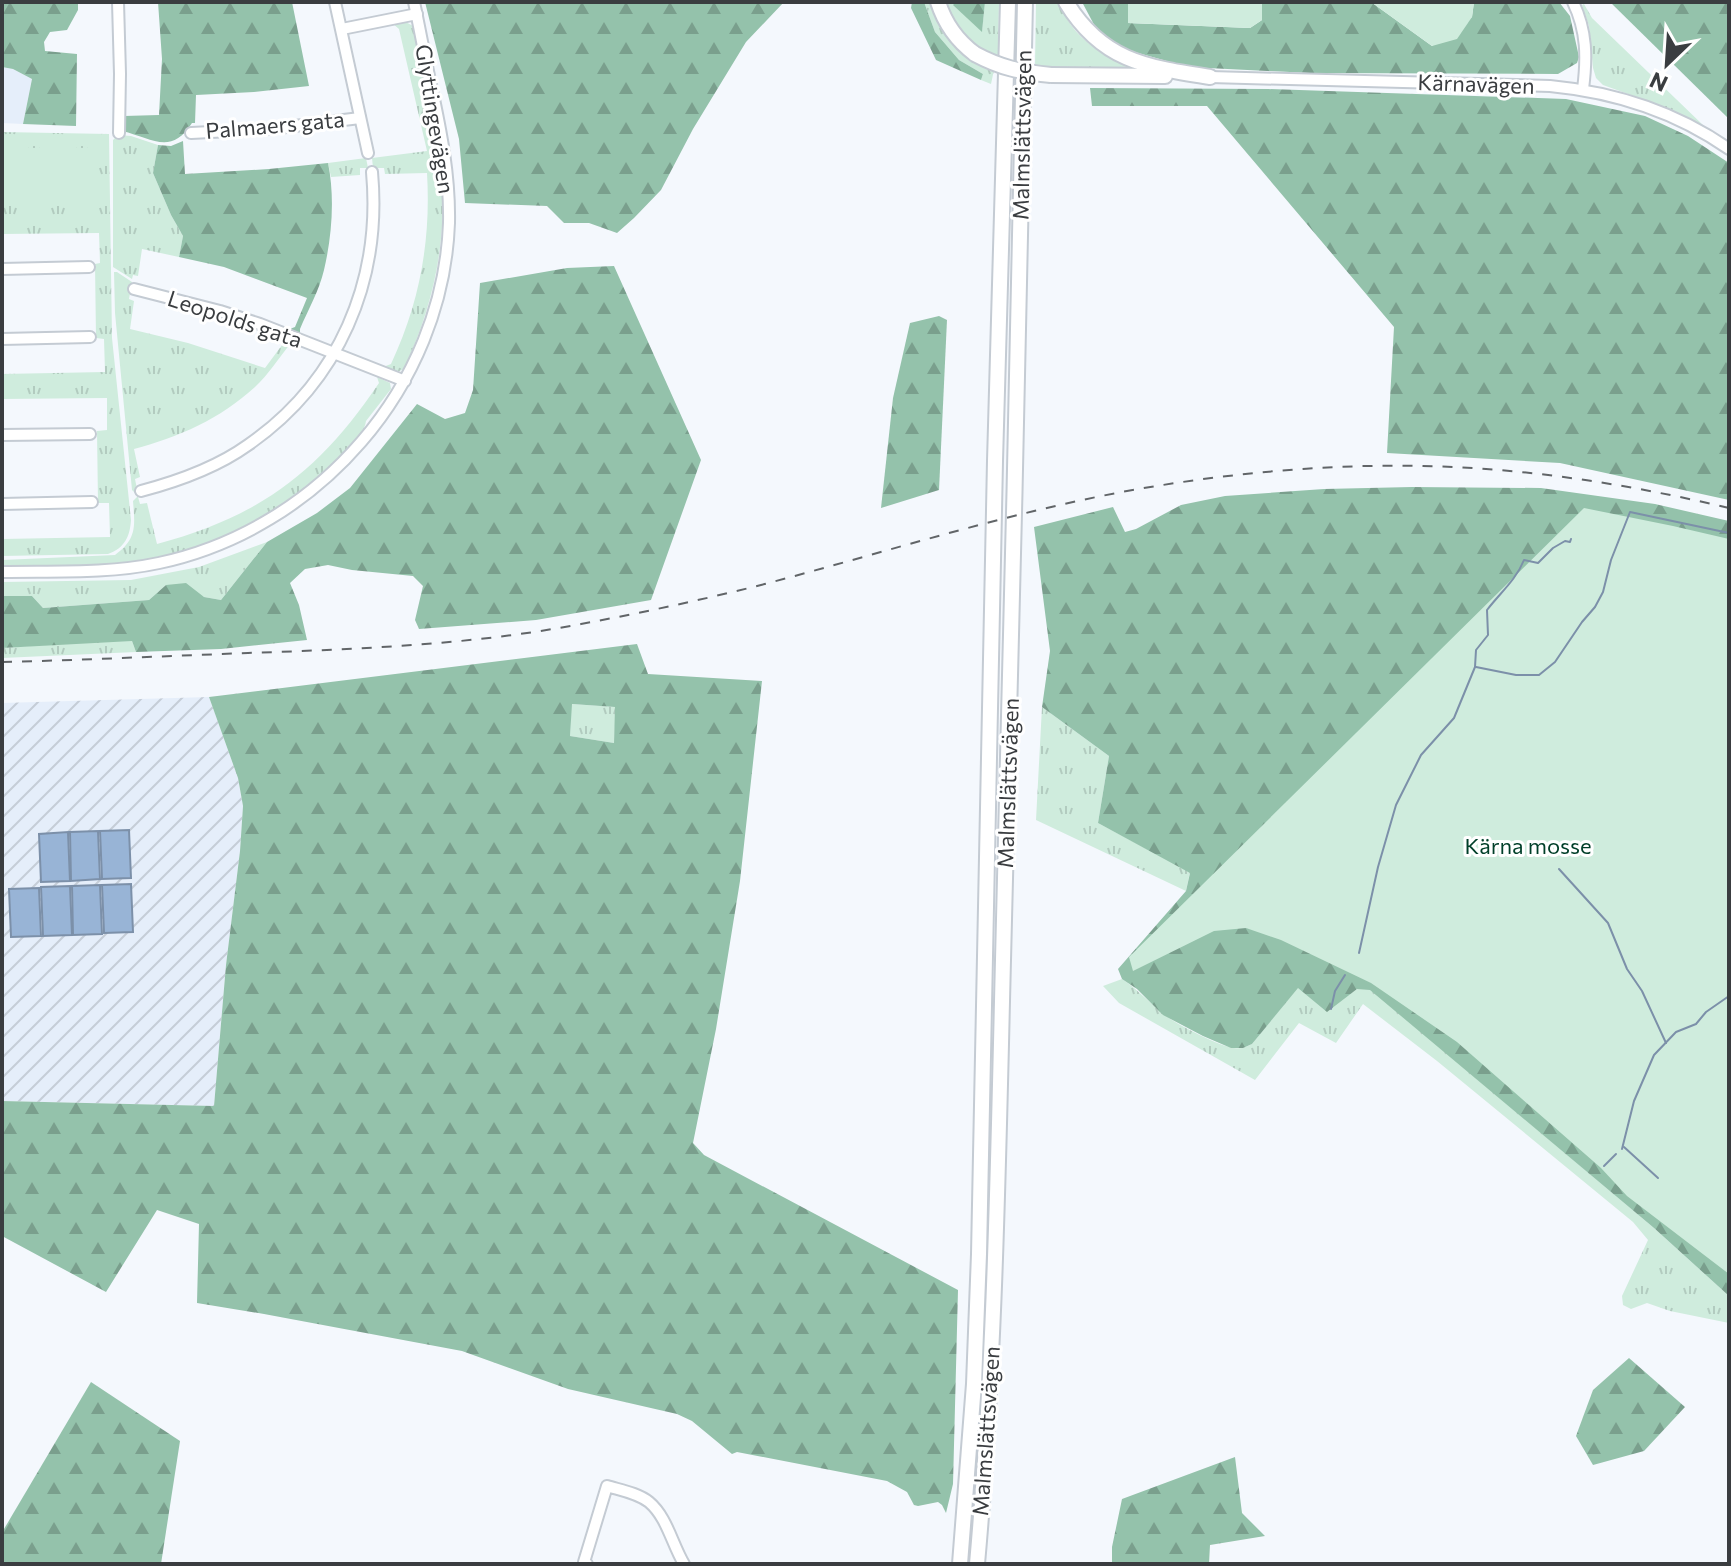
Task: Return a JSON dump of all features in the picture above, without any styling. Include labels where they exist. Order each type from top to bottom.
[{"type":"highway","points":[[938,2],[953,34],[963,45],[996,65],[1020,72],[1210,77]]},
{"type":"highway","name":"Malmslättsvägen","points":[[960,1564],[974,1384],[979,1254],[1008,2]]},
{"type":"highway","name":"Malmslättsvägen","points":[[977,1564],[991,1385],[995,1271],[1012,663],[1025,2]]},
{"type":"highway","points":[[1066,2],[1088,33],[1117,54],[1152,67],[1210,77]]},
{"type":"street","points":[[118,2],[119,133]]},
{"type":"street","name":"Palmaers gata","points":[[335,2],[368,153]]},
{"type":"street","name":"Glyttingevägen","points":[[2,572],[131,568],[185,556],[232,540],[295,504],[334,472],[368,435],[405,381],[420,348],[439,291],[447,246],[447,170],[414,2]]},
{"type":"street","points":[[1573,2],[1586,45],[1583,89]]},
{"type":"street","points":[[342,29],[417,14]]},
{"type":"street","name":"Kärnavägen","points":[[1210,77],[1583,89],[1648,108],[1695,128],[1729,149]]},
{"type":"street","name":"Palmaers gata","points":[[191,133],[270,129],[360,118]]},
{"type":"street","name":"Leopolds gata","points":[[141,491],[202,470],[247,446],[277,423],[315,381],[334,353],[351,318],[366,275],[374,221],[372,172]]},
{"type":"street","points":[[2,269],[89,267]]},
{"type":"street","name":"Leopolds gata","points":[[134,289],[260,324],[405,381]]},
{"type":"street","points":[[2,339],[90,337]]},
{"type":"street","points":[[2,435],[90,434]]},
{"type":"street","points":[[2,504],[92,502]]},
{"type":"street","points":[[587,1564],[584,1562],[607,1486],[649,1501],[661,1517],[684,1564]]},
{"type":"shaded area","points":[[2,67],[32,79],[23,124],[2,123]]},
{"type":"shaded area","points":[[209,697],[238,778],[243,806],[214,1106],[2,1101],[2,703]]},
{"type":"green space","points":[[2,2],[78,2],[78,10],[67,30],[50,32],[44,42],[45,51],[77,54],[76,126],[23,124],[32,79],[2,67]]},
{"type":"green space","points":[[158,2],[292,2],[309,86],[196,95],[195,123],[169,142],[122,131],[124,116],[159,115],[162,59]]},
{"type":"green space","points":[[425,2],[784,2],[746,42],[693,129],[661,190],[617,233],[589,223],[564,223],[547,206],[465,203],[459,139]]},
{"type":"green space","points":[[912,2],[924,2],[935,32],[959,60],[983,74],[981,80],[936,60],[911,8]]},
{"type":"green space","points":[[924,2],[931,2],[940,25],[954,44],[994,70],[991,84],[981,80],[983,74],[959,60],[935,32]]},
{"type":"green space","points":[[945,2],[956,2],[954,4],[982,31],[985,2],[999,2],[998,59],[980,49],[958,30]]},
{"type":"green space","points":[[956,2],[985,2],[982,32],[953,5]]},
{"type":"green space","points":[[1036,2],[1059,2],[1071,25],[1085,41],[1140,70],[1035,66]]},
{"type":"green space","points":[[1082,2],[1128,2],[1128,23],[1250,28],[1262,20],[1262,2],[1371,2],[1432,46],[1472,17],[1474,2],[1559,2],[1570,16],[1579,57],[1577,63],[1558,74],[1310,73],[1188,67],[1131,51],[1099,34]]},
{"type":"green space","points":[[1128,2],[1262,2],[1262,20],[1250,28],[1128,23]]},
{"type":"green space","points":[[1371,2],[1474,2],[1472,17],[1457,39],[1432,46]]},
{"type":"green space","points":[[1610,2],[1729,2],[1729,119]]},
{"type":"green space","points":[[1584,4],[1592,18],[1704,126],[1603,85],[1596,78]]},
{"type":"green space","points":[[404,21],[413,26],[433,117],[443,197],[440,248],[430,297],[404,369],[397,372],[383,367],[391,364],[416,294],[425,247],[427,173],[385,174],[384,168],[373,168],[372,158],[427,151],[399,29],[392,23]]},
{"type":"green space","points":[[1090,88],[1268,89],[1566,99],[1645,116],[1688,136],[1729,163],[1729,500],[1560,463],[1387,453],[1394,327],[1207,106],[1092,106]]},
{"type":"green space","points":[[2,132],[109,134],[112,338],[131,520],[126,541],[108,554],[2,556],[2,539],[110,537],[109,503],[98,503],[97,431],[107,430],[107,398],[2,399],[2,374],[105,372],[104,339],[96,338],[95,264],[100,263],[99,233],[2,234],[2,198],[92,198],[92,148],[2,148]]},
{"type":"green space","points":[[118,135],[158,145],[153,173],[183,236],[179,257],[142,249],[138,276],[133,275],[132,279],[113,267],[113,140]]},
{"type":"green space","points":[[183,141],[185,174],[328,163],[332,203],[329,244],[322,278],[300,334],[287,330],[295,327],[307,298],[224,267],[179,257],[183,236],[153,173],[158,145],[171,146]]},
{"type":"green space","points":[[2,148],[92,148],[92,198],[2,198]]},
{"type":"green space","points":[[366,158],[368,168],[360,168],[360,175],[331,177],[328,163]]},
{"type":"green space","points":[[614,266],[701,460],[651,600],[536,620],[419,629],[415,620],[423,586],[413,576],[328,565],[305,569],[290,583],[307,640],[221,649],[136,652],[132,641],[2,648],[2,596],[32,596],[43,608],[149,600],[166,585],[186,583],[204,597],[221,600],[267,542],[317,513],[350,488],[417,404],[445,419],[465,413],[473,390],[480,283],[567,268]]},
{"type":"green space","points":[[114,272],[132,282],[129,299],[134,301],[130,329],[188,343],[265,368],[285,341],[283,336],[296,341],[290,344],[260,382],[213,418],[183,433],[134,449],[140,477],[135,479],[138,494],[132,490]]},
{"type":"green space","points":[[939,316],[947,320],[939,490],[881,508],[893,398],[910,323]]},
{"type":"green space","points":[[377,377],[390,383],[391,389],[366,421],[361,435],[350,449],[304,489],[262,517],[217,539],[169,555],[91,566],[2,567],[2,560],[115,555],[131,537],[133,501],[137,497],[140,504],[147,503],[157,544],[194,533],[257,504],[285,486],[334,441],[379,383]]},
{"type":"green space","points":[[1412,487],[1541,488],[1655,504],[1729,521],[1729,1296],[1654,1228],[1370,990],[1357,989],[1327,1012],[1298,988],[1252,1044],[1231,1048],[1163,1015],[1122,979],[1118,969],[1186,891],[1190,873],[1098,823],[1109,756],[1042,707],[1050,651],[1034,527],[1113,507],[1125,532],[1181,505],[1225,496]]},
{"type":"green space","name":"Kärna mosse","points":[[1584,508],[1729,539],[1729,1274],[1627,1196],[1601,1168],[1457,1042],[1371,983],[1281,940],[1246,928],[1214,931],[1133,971],[1129,957]]},
{"type":"green space","points":[[267,542],[221,600],[166,585],[149,600],[43,608],[32,596],[2,596],[2,582],[131,580],[199,567]]},
{"type":"green space","points":[[132,641],[136,652],[2,658],[2,648]]},
{"type":"green space","points":[[637,644],[648,674],[762,681],[740,881],[716,1029],[693,1143],[704,1155],[958,1290],[953,1484],[946,1513],[938,1502],[914,1505],[907,1492],[887,1481],[737,1452],[732,1454],[692,1421],[677,1414],[568,1389],[462,1351],[197,1303],[199,1224],[157,1210],[106,1292],[2,1236],[2,1101],[214,1106],[243,806],[238,778],[209,697]],"holes":[[[572,704],[615,707],[614,743],[570,736]]]},
{"type":"green space","points":[[571,704],[616,707],[614,743],[570,736]]},
{"type":"green space","points":[[1042,707],[1109,756],[1098,823],[1190,872],[1186,891],[1036,820]]},
{"type":"green space","points":[[1122,979],[1175,1022],[1207,1039],[1237,1048],[1252,1044],[1298,987],[1347,996],[1357,989],[1370,989],[1654,1228],[1729,1296],[1729,1323],[1647,1303],[1631,1309],[1623,1305],[1622,1296],[1648,1240],[1633,1222],[1363,1004],[1336,1043],[1299,1023],[1255,1080],[1119,1003],[1103,986]]},
{"type":"green space","points":[[1629,1358],[1685,1407],[1644,1451],[1593,1465],[1576,1436],[1593,1390]]},
{"type":"green space","points":[[91,1382],[180,1441],[161,1564],[2,1564],[4,1529]]},
{"type":"green space","points":[[1235,1457],[1242,1513],[1265,1536],[1210,1545],[1209,1564],[1112,1564],[1112,1547],[1122,1499]]},
{"type":"water","points":[[129,830],[131,878],[102,879],[100,831]]},
{"type":"water","points":[[98,831],[100,879],[71,881],[70,832]]},
{"type":"water","points":[[68,832],[70,881],[41,882],[39,834]]},
{"type":"water","points":[[131,884],[133,932],[104,933],[102,885]]},
{"type":"water","points":[[100,885],[102,934],[73,935],[72,886]]},
{"type":"water","points":[[70,886],[72,935],[43,936],[41,887]]},
{"type":"water","points":[[39,888],[41,936],[11,937],[9,889]]},
{"type":"waterway","points":[[1476,667],[1516,675],[1539,675],[1555,662],[1603,592],[1611,560],[1630,512],[1729,533]]},
{"type":"waterway","points":[[1359,953],[1378,867],[1396,805],[1421,755],[1454,718],[1475,667],[1476,650],[1488,635],[1487,610],[1524,560],[1538,563],[1553,548],[1571,539]]},
{"type":"waterway","points":[[1559,869],[1608,923],[1627,969],[1642,991],[1666,1043]]},
{"type":"waterway","points":[[1331,1009],[1335,991],[1345,975]]},
{"type":"waterway","points":[[1622,1149],[1634,1101],[1654,1055],[1676,1032],[1696,1024],[1706,1012],[1729,996]]},
{"type":"waterway","points":[[1624,1147],[1658,1178]]},
{"type":"waterway","points":[[1604,1166],[1616,1154]]},
{"type":"railway","points":[[2,662],[373,648],[540,631],[738,591],[1081,500],[1261,472],[1351,466],[1486,469],[1608,484],[1729,508]]}]
